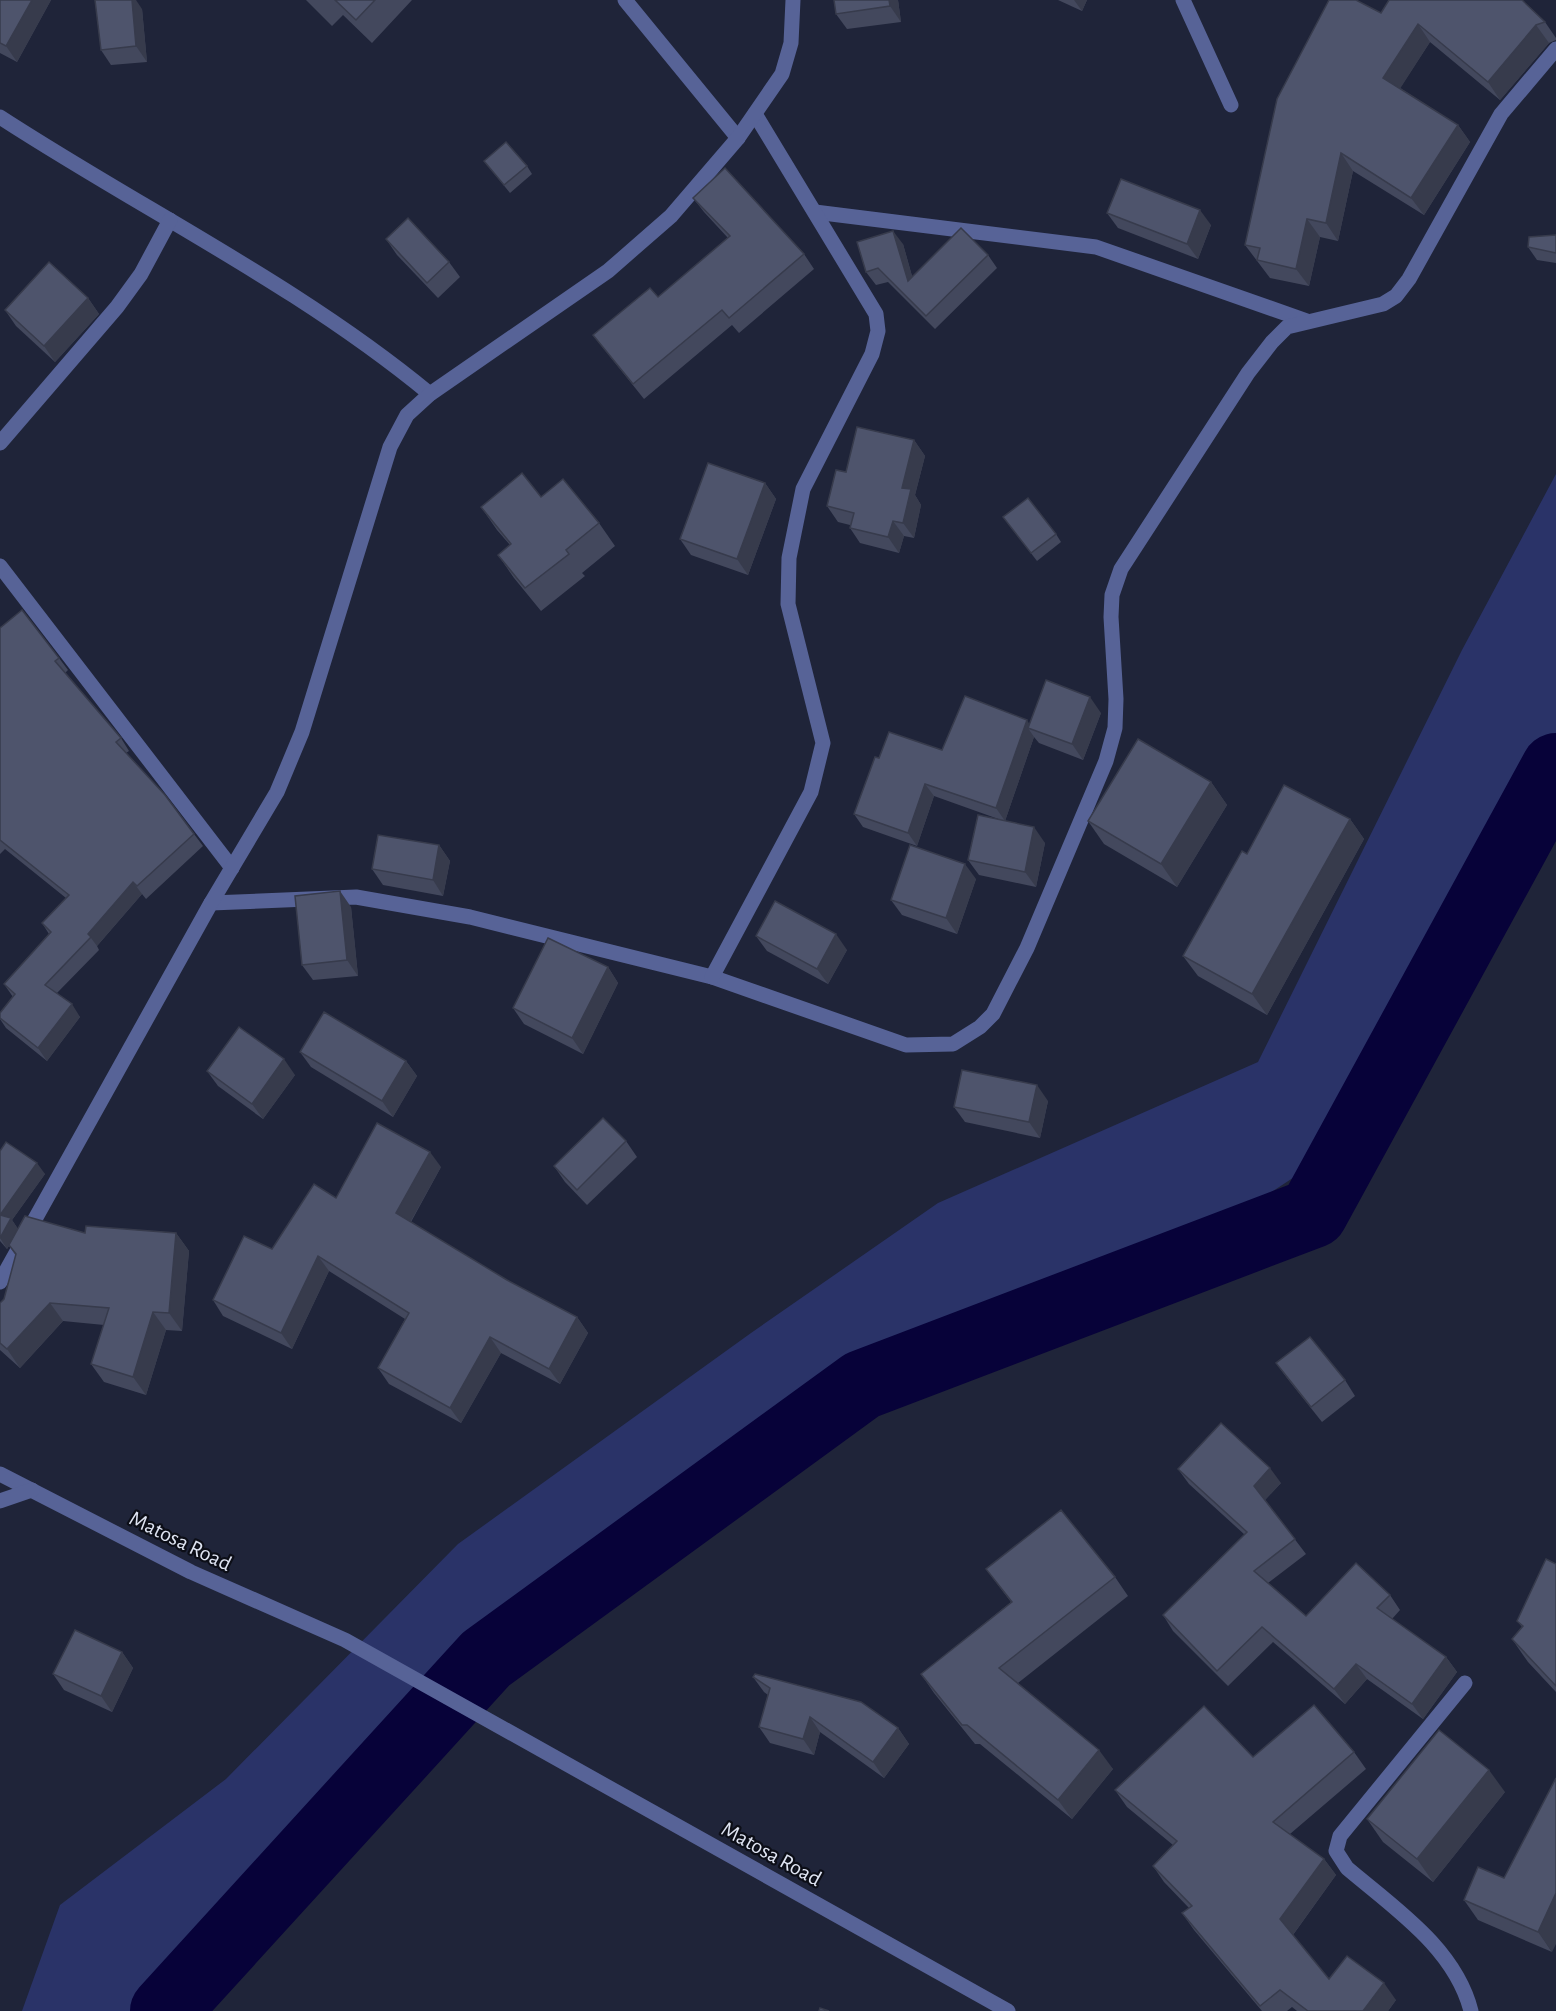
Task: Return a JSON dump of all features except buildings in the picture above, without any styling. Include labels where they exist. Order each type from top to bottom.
[{"type":"street","points":[[625,0],[738,138]]},
{"type":"street","points":[[0,1282],[211,903],[277,792],[302,732],[390,447],[406,415],[430,394],[608,271],[671,216],[738,138],[782,74],[791,43],[793,0]]},
{"type":"street","points":[[1183,0],[1231,105]]},
{"type":"street","points":[[211,903],[356,897],[470,917],[712,977],[906,1045],[952,1044],[980,1027],[993,1014],[1027,948],[1106,761],[1115,728],[1112,595],[1121,569],[1248,373],[1287,327],[1383,304],[1396,296],[1431,240],[1501,114],[1556,49]]},
{"type":"street","points":[[712,977],[811,792],[823,743],[788,604],[789,558],[803,489],[872,354],[878,331],[876,314],[755,114]]},
{"type":"street","points":[[0,117],[297,297],[393,364],[430,394]]},
{"type":"street","points":[[815,212],[1096,247],[1307,321]]},
{"type":"street","points":[[0,443],[117,307],[141,274],[170,220]]},
{"type":"street","points":[[0,566],[232,868]]},
{"type":"street","name":"Matosa Road","points":[[0,1474],[191,1572],[345,1640],[1008,2011]]},
{"type":"street","points":[[0,1501],[32,1490]]},
{"type":"street","points":[[1465,1683],[1340,1836],[1336,1851],[1347,1868],[1441,1952],[1461,1981],[1471,2011]]},
{"type":"shaded area","points":[[1556,474],[1556,754],[1405,1104],[1062,1330],[743,1477],[297,1844],[166,1985],[168,2011],[22,2011],[60,1905],[226,1779],[458,1544],[751,1333],[938,1203],[1258,1062],[1462,650]]},
{"type":"waterway","points":[[165,2011],[486,1659],[862,1385],[1313,1213],[1556,768]]}]
